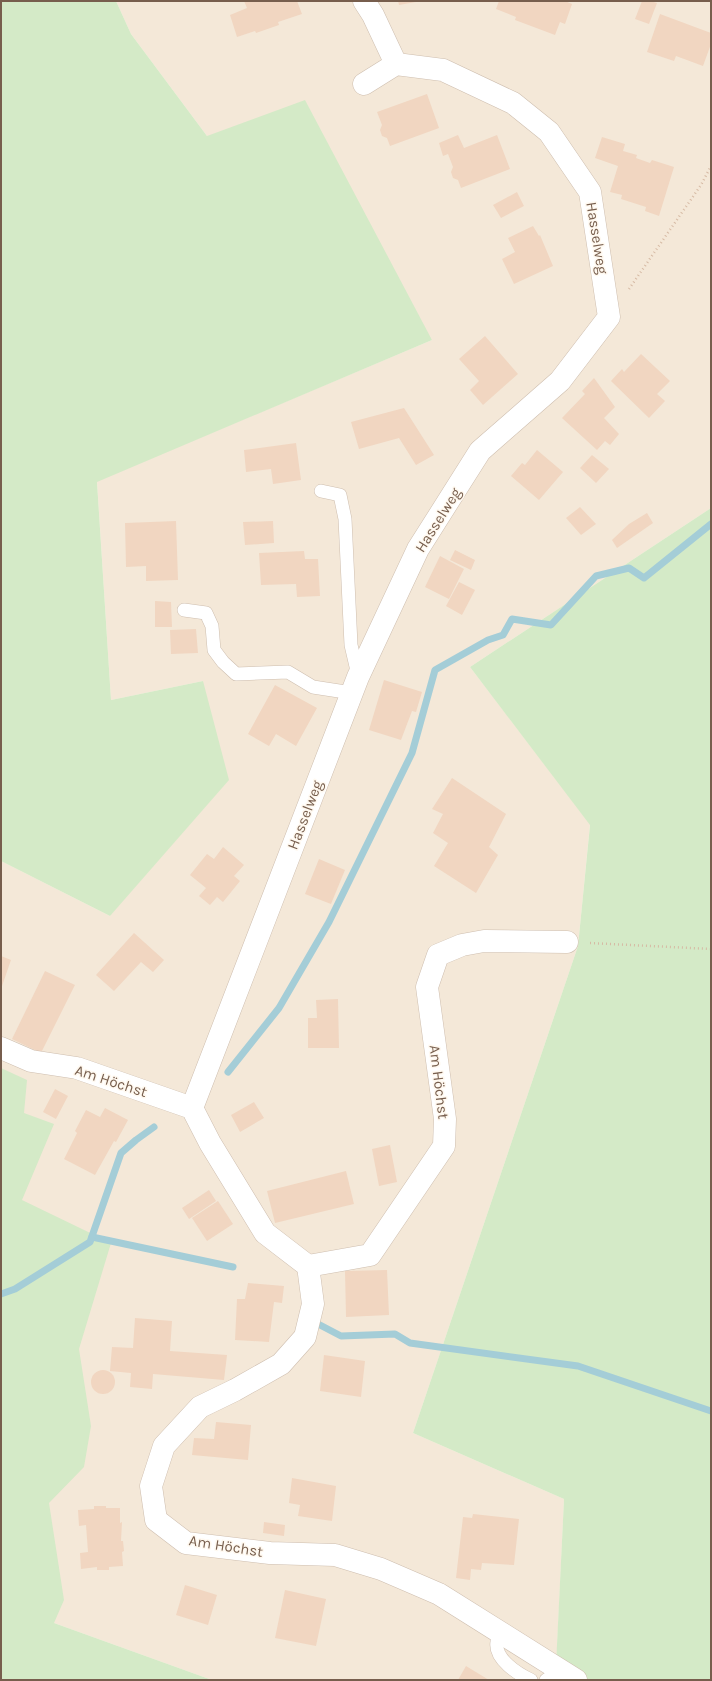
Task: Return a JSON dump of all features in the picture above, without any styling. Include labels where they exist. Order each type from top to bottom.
[{"type":"street","points":[[364,1],[373,14],[396,64],[364,84]]},
{"type":"street","name":"Hasselweg","points":[[192,1108],[355,685],[418,549],[480,451],[560,381],[609,317],[590,192],[549,132],[513,103],[443,70],[396,64]]},
{"type":"street","name":"Am Höchst","points":[[560,1676],[501,1633],[439,1594],[381,1569],[335,1555],[270,1553],[186,1543],[156,1520],[152,1486],[164,1446],[200,1407],[235,1390],[281,1364],[305,1337],[313,1304],[308,1266],[370,1255],[444,1146],[444,1119],[427,987],[438,955],[462,945],[484,941],[567,942]]},
{"type":"street","name":"Am Höchst","points":[[1,1048],[31,1061],[77,1068],[192,1108]]},
{"type":"street","points":[[192,1108],[210,1143],[265,1233],[308,1266]]},
{"type":"lane","points":[[184,610],[206,614],[212,626],[214,650],[223,662],[236,674],[288,672],[313,687],[355,685],[351,645],[345,519],[340,495],[321,491]]},
{"type":"lane","points":[[501,1633],[497,1642],[499,1653],[517,1674],[530,1680]]},
{"type":"path","points":[[609,317],[701,185],[711,166]]},
{"type":"path","points":[[567,942],[711,949]]},
{"type":"shaded area","points":[[116,1],[711,1],[711,508],[470,667],[590,824],[578,946],[413,1433],[564,1499],[556,1670],[569,1680],[212,1680],[54,1623],[1,1612],[1,861],[110,916],[203,681],[111,700],[97,481],[432,340],[207,136],[131,34]]},
{"type":"green space","points":[[1,1],[116,1],[131,34],[207,136],[305,100],[432,340],[97,482],[111,700],[203,681],[229,780],[110,916],[1,861]]},
{"type":"green space","points":[[711,508],[711,1680],[580,1680],[556,1665],[564,1499],[413,1433],[578,946],[590,825],[470,667]]},
{"type":"green space","points":[[1,1068],[27,1080],[24,1113],[54,1124],[22,1200],[111,1243],[79,1349],[91,1426],[84,1467],[49,1503],[64,1600],[54,1623],[212,1680],[1,1680]]},
{"type":"building","points":[[244,1],[297,1],[302,14],[278,22],[279,25],[256,33],[255,31],[237,37],[230,15],[247,8]]},
{"type":"building","points":[[398,1],[416,1],[416,2],[399,5]]},
{"type":"building","points":[[499,1],[565,1],[572,4],[565,24],[560,22],[555,35],[515,20],[516,17],[496,9]]},
{"type":"building","points":[[642,1],[657,3],[649,24],[635,19]]},
{"type":"building","points":[[660,14],[711,33],[711,44],[703,66],[676,56],[674,61],[647,52]]},
{"type":"building","points":[[427,94],[439,128],[390,146],[387,138],[382,136],[380,130],[382,125],[377,112]]},
{"type":"building","points":[[458,135],[464,148],[497,135],[510,169],[461,188],[458,180],[453,178],[451,172],[453,167],[448,154],[443,156],[439,143]]},
{"type":"building","points":[[602,137],[625,144],[623,151],[637,155],[636,158],[650,163],[652,160],[674,167],[659,216],[645,211],[646,207],[621,199],[622,195],[610,192],[618,166],[595,158]]},
{"type":"building","points":[[517,192],[524,206],[501,218],[493,205]]},
{"type":"building","points":[[533,226],[539,236],[540,235],[553,266],[514,284],[502,259],[515,252],[508,238]]},
{"type":"building","points":[[485,336],[518,374],[483,405],[470,390],[479,381],[459,359]]},
{"type":"building","points":[[641,354],[670,381],[657,394],[665,401],[649,418],[611,381],[622,369],[624,372]]},
{"type":"building","points":[[594,378],[615,407],[604,418],[619,434],[610,445],[605,441],[597,450],[562,418],[585,394],[582,391]]},
{"type":"building","points":[[404,408],[434,455],[416,465],[399,438],[359,449],[351,422]]},
{"type":"building","points":[[296,443],[301,480],[273,484],[271,469],[246,472],[244,450]]},
{"type":"building","points":[[537,450],[563,472],[539,500],[511,476],[522,463],[525,465]]},
{"type":"building","points":[[592,455],[609,469],[596,483],[580,468]]},
{"type":"building","points":[[580,507],[596,524],[581,535],[566,518]]},
{"type":"building","points":[[647,513],[653,523],[617,548],[612,540],[629,524]]},
{"type":"building","points":[[176,521],[178,580],[146,581],[146,566],[126,567],[125,523]]},
{"type":"building","points":[[273,521],[274,543],[245,545],[243,522]]},
{"type":"building","points":[[455,550],[475,560],[471,570],[450,560]]},
{"type":"building","points":[[304,551],[305,559],[318,559],[320,596],[297,597],[296,584],[261,585],[259,553]]},
{"type":"building","points":[[440,556],[464,569],[449,599],[425,587]]},
{"type":"building","points":[[459,582],[475,590],[462,615],[446,606]]},
{"type":"building","points":[[155,601],[171,602],[172,627],[155,627]]},
{"type":"building","points":[[196,629],[198,653],[171,654],[170,630]]},
{"type":"building","points":[[384,680],[422,692],[416,712],[412,711],[401,740],[369,730]]},
{"type":"building","points":[[275,685],[317,708],[296,746],[276,734],[269,746],[248,734]]},
{"type":"building","points":[[452,778],[506,814],[489,847],[498,855],[476,893],[434,866],[448,843],[433,833],[443,814],[432,809]]},
{"type":"building","points":[[223,847],[244,865],[234,876],[240,881],[223,902],[217,897],[210,905],[199,896],[206,888],[190,875],[207,854],[214,859]]},
{"type":"building","points":[[319,859],[345,870],[331,904],[305,894]]},
{"type":"building","points":[[134,933],[164,960],[153,972],[141,962],[114,991],[96,975]]},
{"type":"building","points":[[1,956],[11,960],[1,989]]},
{"type":"building","points":[[45,971],[75,985],[41,1053],[12,1039]]},
{"type":"building","points":[[338,999],[339,1048],[308,1048],[308,1018],[317,1018],[316,1000]]},
{"type":"building","points":[[55,1089],[68,1096],[56,1119],[43,1112]]},
{"type":"building","points":[[254,1102],[264,1118],[240,1132],[231,1115]]},
{"type":"building","points":[[105,1108],[128,1120],[116,1142],[114,1141],[95,1175],[64,1159],[77,1133],[75,1131],[86,1110],[100,1117]]},
{"type":"building","points":[[390,1145],[397,1182],[379,1186],[372,1149]]},
{"type":"building","points":[[346,1171],[354,1204],[275,1223],[267,1191]]},
{"type":"building","points":[[209,1190],[216,1201],[189,1219],[182,1208]]},
{"type":"building","points":[[218,1201],[233,1224],[207,1241],[192,1218]]},
{"type":"building","points":[[387,1270],[389,1315],[346,1317],[345,1271]]},
{"type":"building","points":[[248,1283],[284,1286],[282,1303],[274,1302],[269,1342],[235,1340],[237,1299],[245,1299]]},
{"type":"building","points":[[135,1318],[172,1321],[170,1351],[227,1355],[224,1380],[153,1374],[152,1389],[130,1387],[131,1373],[110,1371],[112,1347],[133,1348]]},
{"type":"building","points":[[324,1355],[365,1361],[361,1397],[320,1391]]},
{"type":"building","points":[[103,1370],[112,1373],[115,1382],[112,1391],[103,1394],[94,1391],[91,1382],[94,1373]]},
{"type":"building","points":[[216,1422],[251,1425],[248,1460],[192,1455],[194,1438],[214,1439]]},
{"type":"building","points":[[292,1478],[336,1486],[332,1521],[298,1516],[300,1505],[289,1503]]},
{"type":"building","points":[[94,1506],[120,1508],[120,1523],[122,1522],[121,1541],[123,1541],[124,1551],[122,1552],[123,1566],[109,1567],[109,1570],[97,1570],[97,1567],[81,1569],[80,1553],[88,1552],[86,1525],[79,1526],[78,1510],[94,1509]]},
{"type":"building","points":[[473,1514],[519,1519],[514,1565],[482,1563],[481,1570],[471,1569],[470,1580],[456,1578],[463,1517],[472,1518]]},
{"type":"building","points":[[264,1522],[285,1525],[284,1536],[263,1533]]},
{"type":"building","points":[[185,1585],[217,1595],[208,1625],[176,1615]]},
{"type":"building","points":[[285,1590],[326,1599],[316,1646],[275,1638]]},
{"type":"building","points":[[466,1666],[489,1680],[458,1680]]},
{"type":"waterway","points":[[228,1072],[279,1008],[329,922],[412,753],[435,670],[488,640],[503,635],[512,619],[551,625],[596,576],[629,568],[644,578],[711,524]]},
{"type":"waterway","points":[[1,1294],[15,1289],[90,1242],[121,1153],[154,1127]]},
{"type":"waterway","points":[[92,1237],[233,1267]]},
{"type":"waterway","points":[[320,1325],[341,1336],[395,1334],[410,1343],[578,1366],[711,1411]]}]
